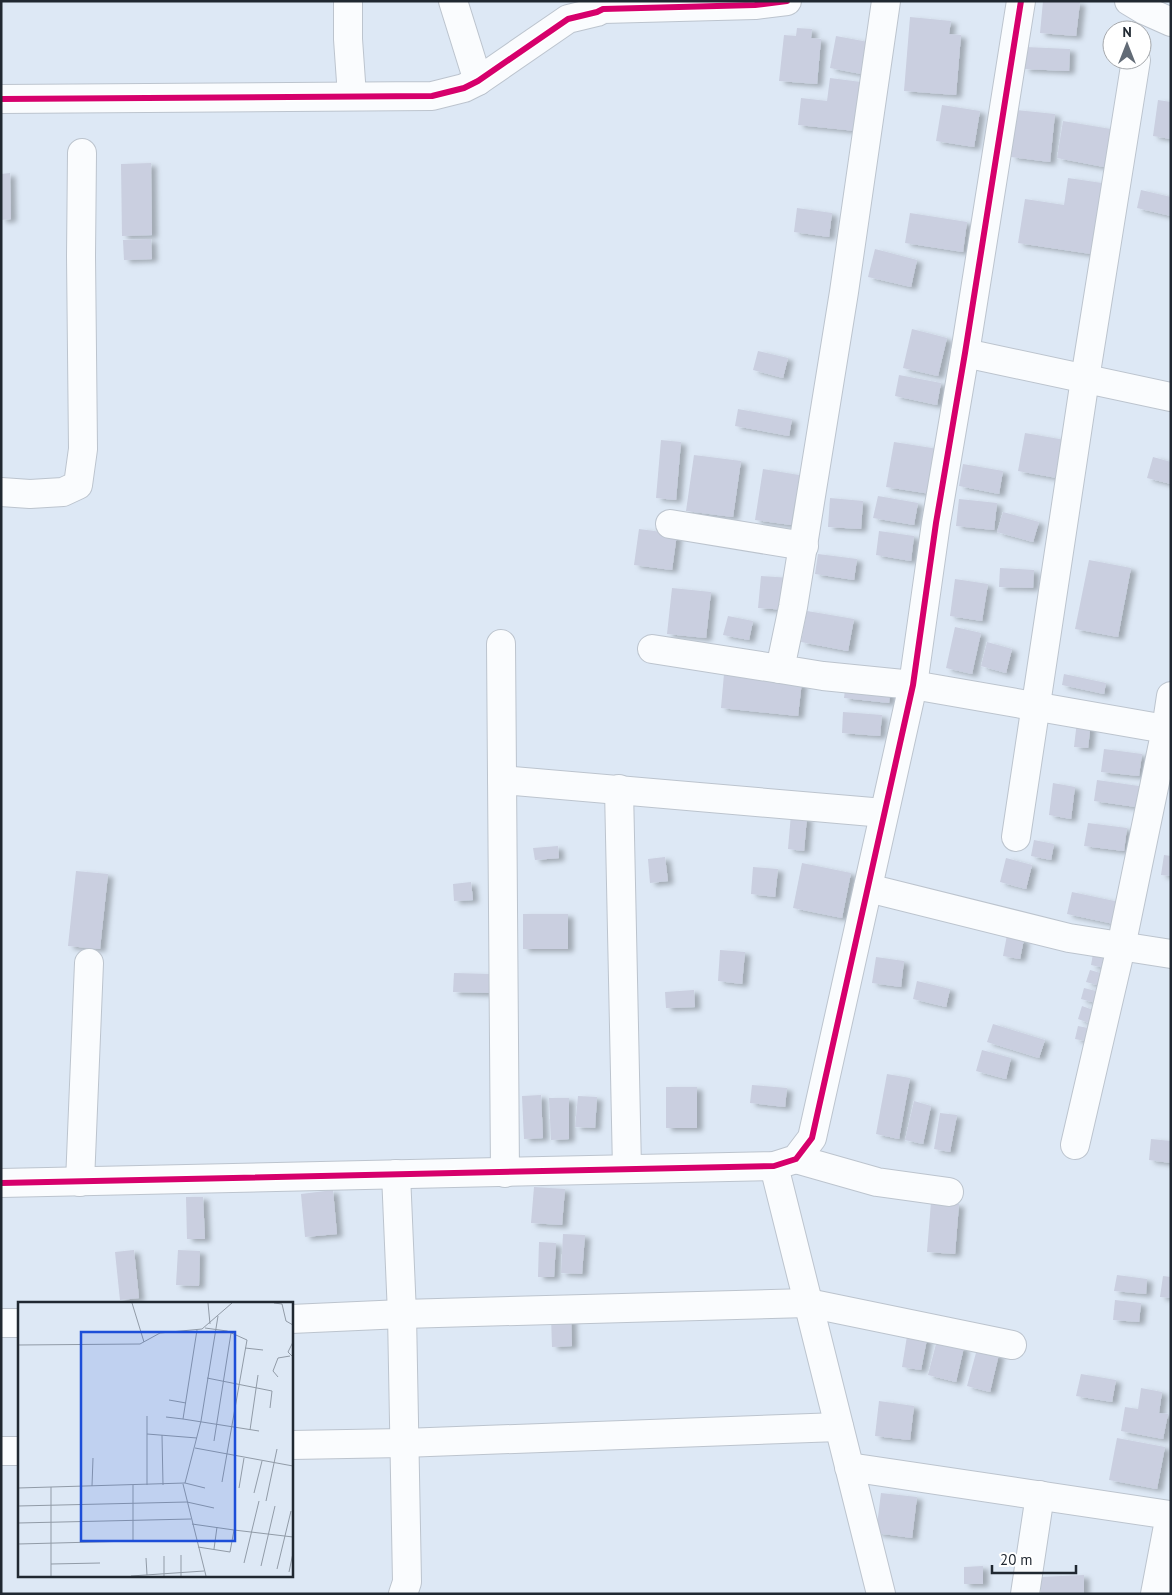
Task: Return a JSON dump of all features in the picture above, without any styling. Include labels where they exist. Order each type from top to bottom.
[{"type":"street","points":[[348,1],[348,39],[352,96]]},
{"type":"street","points":[[453,1],[478,81]]},
{"type":"street","points":[[1,99],[432,96],[464,88],[478,81],[568,19],[596,7],[755,5],[787,1]]},
{"type":"street","points":[[780,669],[804,546],[846,282],[886,1]]},
{"type":"street","points":[[785,1162],[812,1138],[913,685],[936,523],[1021,1]]},
{"type":"street","points":[[1138,14],[1171,22]]},
{"type":"street","points":[[1016,837],[1084,379],[1134,70]]},
{"type":"street","points":[[1,492],[30,494],[62,492],[78,485],[83,449],[82,153]]},
{"type":"street","points":[[965,353],[1171,397]]},
{"type":"street","points":[[670,524],[804,546]]},
{"type":"street","points":[[501,644],[505,1173]]},
{"type":"street","points":[[652,649],[824,676],[913,685],[1168,730]]},
{"type":"street","points":[[1074,1145],[1121,947],[1168,730],[1171,696]]},
{"type":"street","points":[[502,780],[884,813]]},
{"type":"street","points":[[619,789],[628,1169]]},
{"type":"street","points":[[868,888],[1069,938],[1171,954]]},
{"type":"street","points":[[80,1182],[89,963]]},
{"type":"street","points":[[785,1162],[808,1303],[881,1594]]},
{"type":"street","points":[[1,1183],[505,1173],[785,1162],[877,1182],[949,1192]]},
{"type":"street","points":[[396,1174],[402,1314],[407,1582],[403,1594]]},
{"type":"street","points":[[292,1319],[402,1314],[808,1303],[1012,1345]]},
{"type":"street","points":[[1,1323],[18,1323]]},
{"type":"street","points":[[292,1446],[839,1427]]},
{"type":"street","points":[[1,1451],[18,1451]]},
{"type":"street","points":[[849,1466],[1171,1515],[1155,1594]]},
{"type":"street","points":[[1025,1594],[1040,1495]]},
{"type":"building","points":[[1043,1],[1080,2],[1076,36],[1040,33]]},
{"type":"building","points":[[910,17],[951,21],[949,34],[961,35],[956,95],[904,91]]},
{"type":"building","points":[[797,28],[812,29],[811,38],[821,39],[817,84],[779,81],[784,35],[796,36]]},
{"type":"building","points":[[836,36],[868,42],[861,74],[830,68]]},
{"type":"building","points":[[1025,47],[1070,49],[1069,71],[1024,69]]},
{"type":"building","points":[[830,78],[861,82],[856,131],[798,125],[801,98],[827,101]]},
{"type":"building","points":[[1158,100],[1171,102],[1171,139],[1153,136]]},
{"type":"building","points":[[942,105],[980,111],[974,147],[936,141]]},
{"type":"building","points":[[1016,110],[1055,114],[1050,162],[1011,157]]},
{"type":"building","points":[[1063,121],[1111,129],[1104,167],[1057,158]]},
{"type":"building","points":[[151,163],[152,235],[122,236],[121,164]]},
{"type":"building","points":[[10,173],[11,219],[1,220],[1,174]]},
{"type":"building","points":[[1068,178],[1102,183],[1091,254],[1018,243],[1025,199],[1064,205]]},
{"type":"building","points":[[1141,190],[1171,197],[1171,216],[1137,208]]},
{"type":"building","points":[[797,208],[832,213],[829,237],[794,232]]},
{"type":"building","points":[[910,213],[967,222],[963,252],[905,243]]},
{"type":"building","points":[[151,239],[152,259],[124,260],[123,240]]},
{"type":"building","points":[[875,249],[917,260],[911,287],[868,277]]},
{"type":"building","points":[[912,329],[947,338],[938,376],[903,368]]},
{"type":"building","points":[[758,351],[788,358],[783,378],[753,370]]},
{"type":"building","points":[[899,375],[941,383],[937,405],[895,396]]},
{"type":"building","points":[[738,409],[792,419],[789,436],[735,426]]},
{"type":"building","points":[[1025,433],[1065,440],[1057,478],[1018,471]]},
{"type":"building","points":[[661,440],[681,442],[676,500],[656,498]]},
{"type":"building","points":[[894,442],[938,449],[931,494],[886,487]]},
{"type":"building","points":[[694,455],[741,461],[733,517],[686,511]]},
{"type":"building","points":[[1153,457],[1171,462],[1171,484],[1147,478]]},
{"type":"building","points":[[963,464],[1003,471],[999,494],[959,486]]},
{"type":"building","points":[[763,469],[805,476],[801,502],[795,501],[791,525],[755,520]]},
{"type":"building","points":[[878,496],[918,503],[914,525],[873,518]]},
{"type":"building","points":[[830,498],[863,501],[861,529],[828,527]]},
{"type":"building","points":[[959,499],[997,503],[994,530],[956,526]]},
{"type":"building","points":[[1003,512],[1039,522],[1033,542],[997,532]]},
{"type":"building","points":[[639,529],[677,534],[672,570],[634,565]]},
{"type":"building","points":[[879,531],[914,536],[911,561],[876,555]]},
{"type":"building","points":[[818,554],[857,559],[854,580],[815,574]]},
{"type":"building","points":[[1089,560],[1131,568],[1118,637],[1075,629]]},
{"type":"building","points":[[1000,568],[1034,570],[1033,588],[999,587]]},
{"type":"building","points":[[761,576],[791,578],[788,610],[758,608]]},
{"type":"building","points":[[955,579],[988,584],[982,621],[950,616]]},
{"type":"building","points":[[672,588],[711,592],[706,638],[667,634]]},
{"type":"building","points":[[807,611],[854,619],[848,651],[801,642]]},
{"type":"building","points":[[728,616],[753,621],[749,640],[723,635]]},
{"type":"building","points":[[955,627],[981,633],[972,674],[946,668]]},
{"type":"building","points":[[987,642],[1012,649],[1006,673],[981,666]]},
{"type":"building","points":[[724,674],[802,681],[798,716],[721,708]]},
{"type":"building","points":[[1064,674],[1106,683],[1104,694],[1062,685]]},
{"type":"building","points":[[846,681],[891,687],[889,703],[844,698]]},
{"type":"building","points":[[843,712],[882,715],[880,736],[842,733]]},
{"type":"building","points":[[1077,721],[1091,722],[1088,748],[1074,747]]},
{"type":"building","points":[[1104,749],[1142,754],[1139,776],[1101,772]]},
{"type":"building","points":[[1097,780],[1139,786],[1136,807],[1094,801]]},
{"type":"building","points":[[1053,783],[1075,787],[1071,819],[1049,815]]},
{"type":"building","points":[[791,814],[807,817],[804,851],[788,849]]},
{"type":"building","points":[[1088,823],[1127,828],[1124,851],[1084,846]]},
{"type":"building","points":[[1034,840],[1054,844],[1051,860],[1031,856]]},
{"type":"building","points":[[558,846],[559,858],[535,860],[533,848]]},
{"type":"building","points":[[1164,855],[1171,856],[1171,876],[1161,875]]},
{"type":"building","points":[[665,857],[668,881],[650,883],[648,859]]},
{"type":"building","points":[[1006,858],[1032,865],[1026,889],[1000,882]]},
{"type":"building","points":[[802,863],[851,873],[842,918],[793,908]]},
{"type":"building","points":[[753,867],[778,869],[775,897],[751,894]]},
{"type":"building","points":[[76,871],[108,874],[100,949],[68,946]]},
{"type":"building","points":[[471,882],[473,900],[454,901],[453,884]]},
{"type":"building","points":[[1072,892],[1119,902],[1114,924],[1067,914]]},
{"type":"building","points":[[523,914],[568,914],[568,949],[523,949]]},
{"type":"building","points":[[1007,935],[1024,939],[1020,959],[1003,956]]},
{"type":"building","points":[[720,950],[745,952],[742,984],[718,981]]},
{"type":"building","points":[[1093,954],[1107,957],[1105,968],[1091,965]]},
{"type":"building","points":[[876,957],[904,961],[901,987],[872,983]]},
{"type":"building","points":[[1090,970],[1104,974],[1101,986],[1086,982]]},
{"type":"building","points":[[454,973],[490,974],[490,993],[453,992]]},
{"type":"building","points":[[917,981],[950,989],[946,1007],[913,999]]},
{"type":"building","points":[[1084,988],[1100,992],[1096,1003],[1081,999]]},
{"type":"building","points":[[694,990],[695,1007],[666,1008],[665,992]]},
{"type":"building","points":[[1082,1006],[1096,1011],[1092,1024],[1078,1019]]},
{"type":"building","points":[[993,1024],[1045,1040],[1039,1058],[987,1042]]},
{"type":"building","points":[[1078,1026],[1093,1029],[1090,1042],[1075,1039]]},
{"type":"building","points":[[982,1050],[1011,1058],[1006,1079],[976,1071]]},
{"type":"building","points":[[887,1074],[910,1078],[899,1139],[876,1134]]},
{"type":"building","points":[[752,1085],[787,1088],[785,1107],[750,1103]]},
{"type":"building","points":[[666,1087],[697,1087],[697,1128],[666,1128]]},
{"type":"building","points":[[541,1095],[543,1138],[524,1139],[522,1096]]},
{"type":"building","points":[[578,1096],[597,1097],[595,1128],[575,1127]]},
{"type":"building","points":[[549,1098],[569,1098],[569,1139],[551,1140]]},
{"type":"building","points":[[914,1101],[931,1106],[923,1144],[905,1140]]},
{"type":"building","points":[[940,1113],[957,1115],[950,1152],[934,1149]]},
{"type":"building","points":[[1151,1139],[1171,1141],[1171,1163],[1149,1160]]},
{"type":"building","points":[[534,1187],[565,1189],[562,1225],[531,1223]]},
{"type":"building","points":[[333,1190],[337,1234],[305,1237],[301,1194]]},
{"type":"building","points":[[186,1197],[203,1197],[205,1239],[187,1239]]},
{"type":"building","points":[[931,1202],[959,1204],[955,1254],[927,1252]]},
{"type":"building","points":[[563,1234],[585,1235],[582,1274],[561,1273]]},
{"type":"building","points":[[539,1242],[556,1243],[554,1277],[538,1277]]},
{"type":"building","points":[[134,1250],[139,1298],[120,1300],[115,1252]]},
{"type":"building","points":[[178,1250],[200,1251],[199,1286],[176,1285]]},
{"type":"building","points":[[1117,1275],[1147,1279],[1146,1294],[1114,1291]]},
{"type":"building","points":[[1163,1276],[1171,1277],[1171,1298],[1160,1297]]},
{"type":"building","points":[[1115,1300],[1141,1303],[1139,1322],[1113,1320]]},
{"type":"building","points":[[551,1316],[571,1316],[572,1346],[552,1347]]},
{"type":"building","points":[[908,1330],[928,1334],[921,1370],[902,1367]]},
{"type":"building","points":[[937,1340],[964,1347],[956,1382],[928,1375]]},
{"type":"building","points":[[977,1349],[999,1354],[990,1392],[967,1386]]},
{"type":"building","points":[[1081,1374],[1116,1380],[1112,1402],[1076,1396]]},
{"type":"building","points":[[1141,1388],[1162,1392],[1159,1413],[1168,1414],[1163,1439],[1121,1431],[1125,1407],[1138,1409]]},
{"type":"building","points":[[879,1401],[914,1406],[910,1440],[875,1436]]},
{"type":"building","points":[[1117,1438],[1165,1447],[1157,1489],[1109,1480]]},
{"type":"building","points":[[881,1493],[917,1497],[912,1538],[876,1533]]},
{"type":"building","points":[[983,1566],[983,1584],[964,1584],[964,1567]]},
{"type":"building","points":[[1084,1575],[1084,1594],[1041,1594],[1040,1577]]},
{"type":"cycle path","points":[[1,99],[432,96],[464,88],[478,81],[568,19],[603,9],[755,5],[787,1]]},
{"type":"cycle path","points":[[1,1183],[774,1166],[796,1159],[812,1138],[913,685],[936,523],[1021,1]]}]
